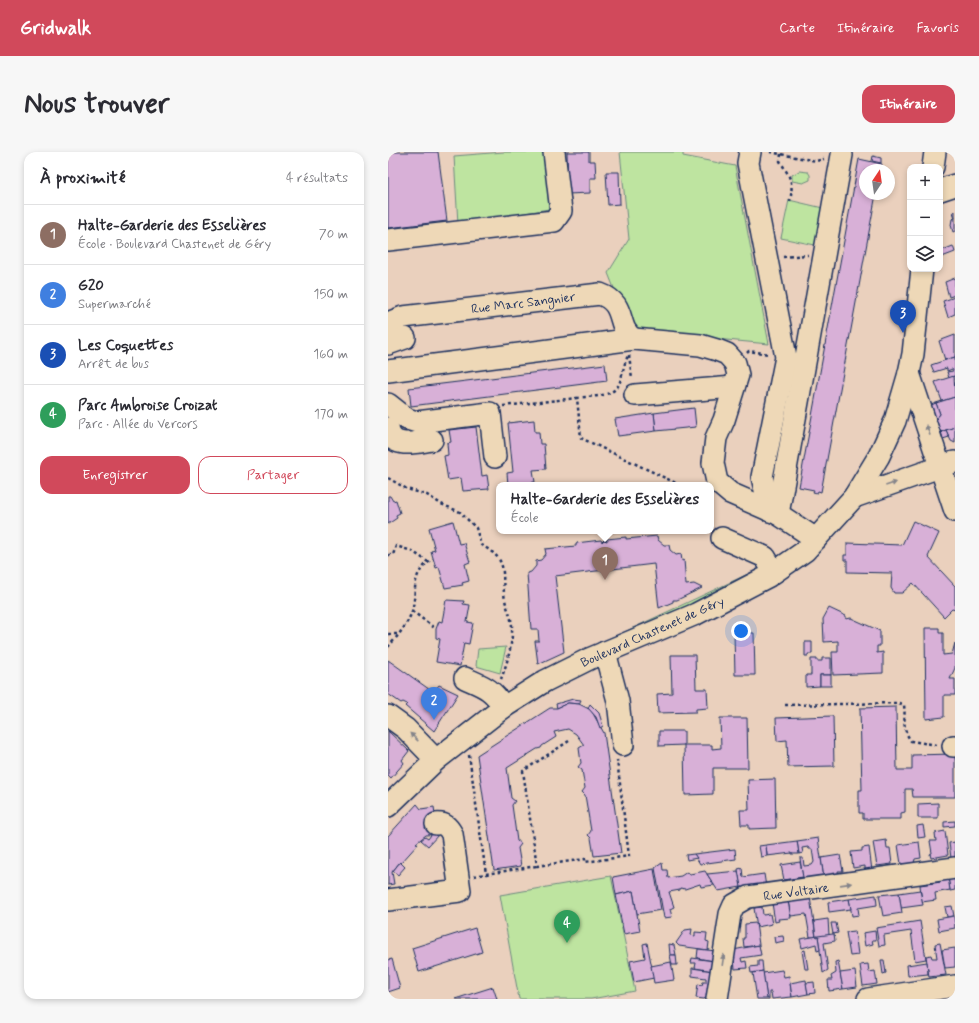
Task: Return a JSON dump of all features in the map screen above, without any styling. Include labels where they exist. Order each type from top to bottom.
[{"type":"street","points":[[388,240],[554,221],[561,211],[554,152]]},
{"type":"street","points":[[750,152],[748,163],[786,357],[762,477],[774,513]]},
{"type":"street","points":[[933,164],[935,152]]},
{"type":"street","points":[[774,513],[842,154]]},
{"type":"street","points":[[943,189],[955,185]]},
{"type":"street","name":"Boulevard Chastenet de Géry","points":[[388,806],[436,760],[457,743],[499,700],[545,682],[606,652],[696,614],[774,572],[805,551],[854,497],[886,442],[895,421],[909,373],[922,272]]},
{"type":"street","name":"Rue Marc Sangnier","points":[[388,323],[404,317],[600,294],[617,304],[630,345]]},
{"type":"street","points":[[388,371],[630,345],[700,345],[726,354],[735,363],[738,375],[716,438],[713,463],[718,482],[730,493],[774,513],[816,539]]},
{"type":"street","points":[[909,373],[948,464],[955,511]]},
{"type":"street","points":[[635,395],[734,387]]},
{"type":"street","points":[[388,404],[407,419],[417,422],[490,413],[495,457]]},
{"type":"street","points":[[388,428],[391,437],[400,443],[432,440]]},
{"type":"street","points":[[854,497],[948,464]]},
{"type":"street","points":[[722,538],[765,557],[774,572]]},
{"type":"street","points":[[606,652],[618,701],[623,745]]},
{"type":"street","points":[[465,678],[485,687],[499,700]]},
{"type":"street","points":[[388,716],[406,729],[436,760]]},
{"type":"street","points":[[388,900],[460,891],[452,834],[448,827],[442,824],[436,824]]},
{"type":"street","name":"Rue Voltaire","points":[[717,999],[730,914],[738,902],[748,898],[955,868]]},
{"type":"street","points":[[868,999],[892,997],[955,986]]},
{"type":"path","points":[[770,152],[816,161],[842,154]]},
{"type":"path","points":[[781,154],[780,162],[789,176],[792,185],[790,200]]},
{"type":"path","points":[[766,259],[793,257],[824,252]]},
{"type":"path","points":[[630,345],[635,395]]},
{"type":"path","points":[[490,413],[489,408],[610,393],[617,386],[630,345]]},
{"type":"path","points":[[577,398],[581,438],[674,482]]},
{"type":"path","points":[[388,478],[408,490],[427,495],[441,504],[460,512],[476,528],[480,545],[493,552],[500,560],[503,569],[505,599],[512,626],[499,700]]},
{"type":"path","points":[[388,555],[393,554],[396,546],[412,551],[428,562]]},
{"type":"path","points":[[388,647],[400,634],[412,611],[415,579],[428,562],[433,559]]},
{"type":"path","points":[[412,611],[436,630]]},
{"type":"path","points":[[388,634],[400,634]]},
{"type":"path","points":[[785,705],[900,703],[904,705],[905,733],[912,741],[918,743],[954,746]]},
{"type":"path","points":[[537,866],[523,771],[569,741]]},
{"type":"path","points":[[457,743],[469,756],[486,874],[585,859],[585,862],[629,856],[617,758],[623,745]]},
{"type":"green space","points":[[504,152],[545,152],[549,209],[458,224],[454,156]]},
{"type":"green space","points":[[620,152],[683,152],[683,156],[735,166],[769,344],[631,331],[608,273],[629,239]]},
{"type":"green space","points":[[799,171],[808,172],[810,175],[810,180],[803,183],[792,181],[792,175]]},
{"type":"green space","points":[[789,200],[823,208],[815,245],[781,238]]},
{"type":"green space","points":[[750,573],[752,576],[723,591],[619,637],[618,635]]},
{"type":"green space","points":[[506,647],[500,673],[476,666],[478,649]]},
{"type":"green space","points":[[611,876],[635,991],[591,999],[519,999],[500,895]]},
{"type":"building","points":[[388,152],[438,152],[447,221],[388,228]]},
{"type":"building","points":[[567,152],[589,152],[589,161],[595,161],[596,178],[590,178],[590,193],[568,194]]},
{"type":"building","points":[[873,156],[881,158],[881,163],[872,161]]},
{"type":"building","points":[[859,159],[882,164],[859,164],[859,200],[875,200],[821,492],[818,491],[817,493],[813,492],[814,490],[799,487]]},
{"type":"building","points":[[606,172],[619,172],[620,204],[608,205]]},
{"type":"building","points":[[955,218],[955,231],[953,232],[951,225],[952,219]]},
{"type":"building","points":[[953,246],[955,252],[943,257],[943,250]]},
{"type":"building","points":[[955,278],[955,295],[949,297],[945,282]]},
{"type":"building","points":[[955,297],[955,314],[948,317],[943,301]]},
{"type":"building","points":[[955,335],[955,357],[945,360],[939,341]]},
{"type":"building","points":[[955,357],[955,376],[949,378],[947,372],[953,371],[952,369],[947,371],[947,368],[934,372],[931,365]]},
{"type":"building","points":[[605,364],[607,381],[411,406],[409,388]]},
{"type":"building","points":[[954,376],[955,397],[942,401],[935,382]]},
{"type":"building","points":[[955,397],[955,427],[940,432],[936,419],[940,414],[936,403]]},
{"type":"building","points":[[936,403],[940,414],[936,419],[931,405]]},
{"type":"building","points":[[694,408],[696,427],[656,431],[654,413]]},
{"type":"building","points":[[654,413],[656,431],[618,436],[615,419]]},
{"type":"building","points":[[534,420],[535,432],[539,432],[540,444],[544,444],[546,469],[533,470],[535,482],[508,482],[507,473],[513,472],[508,423]]},
{"type":"building","points":[[476,427],[482,476],[487,475],[489,489],[463,491],[461,478],[448,480],[444,456],[448,455],[447,443],[451,442],[449,430]]},
{"type":"building","points":[[955,427],[955,443],[951,441],[946,430]]},
{"type":"building","points":[[946,430],[949,437],[943,439],[941,432]]},
{"type":"building","points":[[388,496],[390,496],[393,501],[396,500],[400,513],[396,515],[397,518],[388,524]]},
{"type":"building","points":[[453,521],[459,544],[464,543],[470,562],[465,564],[469,581],[462,583],[463,585],[445,588],[439,567],[436,568],[431,551],[435,550],[429,528]]},
{"type":"building","points":[[913,521],[939,533],[928,557],[955,586],[955,610],[952,609],[944,617],[913,583],[902,593],[894,593],[891,588],[892,573],[847,572],[847,560],[844,560],[844,555],[847,555],[847,543],[902,545]]},
{"type":"building","points":[[657,536],[658,540],[664,545],[669,545],[670,550],[676,555],[681,554],[682,561],[684,560],[686,585],[694,584],[702,588],[677,600],[673,600],[673,602],[659,608],[654,564],[555,576],[564,652],[538,664],[535,641],[539,641],[538,629],[531,629],[527,573],[531,572],[536,566],[536,561],[541,560],[546,554],[545,549],[576,546],[576,543],[601,540],[602,542],[604,540],[607,541],[607,539]]},
{"type":"building","points":[[446,600],[464,601],[463,604],[470,605],[467,622],[473,623],[469,644],[464,643],[460,666],[436,662],[440,639],[436,638],[436,629],[439,621],[442,622]]},
{"type":"building","points":[[829,608],[846,616],[846,619],[851,618],[880,631],[880,646],[877,646],[877,653],[883,652],[883,673],[833,675],[832,652],[838,652],[838,641],[824,642],[823,619]]},
{"type":"building","points":[[925,628],[939,628],[939,633],[943,633],[943,655],[952,654],[955,643],[955,668],[950,679],[955,679],[955,695],[944,695],[944,717],[926,719]]},
{"type":"building","points":[[734,633],[754,633],[755,675],[735,675]]},
{"type":"building","points":[[805,642],[812,642],[812,654],[808,654],[808,656],[805,656]]},
{"type":"building","points":[[671,655],[695,655],[696,689],[707,689],[708,708],[696,709],[696,712],[658,713],[657,694],[672,693]]},
{"type":"building","points":[[822,658],[831,658],[831,675],[820,675],[820,686],[806,687],[806,675],[811,675],[811,659],[822,661]]},
{"type":"building","points":[[388,660],[433,692],[439,685],[458,694],[434,731],[405,706],[407,704],[403,702],[401,703],[388,694]]},
{"type":"building","points":[[820,675],[831,675],[831,686],[820,686]]},
{"type":"building","points":[[573,699],[581,700],[579,704],[568,703],[557,708],[556,704]]},
{"type":"building","points":[[568,703],[579,704],[591,710],[604,733],[621,853],[594,856],[591,838],[588,835],[591,831],[585,795],[582,792],[585,788],[582,770],[578,767],[581,763],[579,748],[584,745],[576,734],[568,729],[554,732],[556,737],[541,748],[507,768],[511,798],[515,801],[512,805],[517,841],[521,844],[518,848],[521,866],[494,870],[477,755],[550,708],[557,708]]},
{"type":"building","points":[[590,704],[599,713],[603,726],[600,728],[596,717],[588,708]]},
{"type":"building","points":[[896,707],[897,770],[912,770],[912,755],[955,754],[955,797],[913,797],[912,789],[905,789],[905,812],[901,813],[901,819],[863,819],[863,813],[859,813],[859,790],[862,790],[860,708]]},
{"type":"building","points":[[833,716],[834,766],[788,767],[787,740],[777,741],[776,718]]},
{"type":"building","points":[[720,718],[747,718],[748,768],[713,768],[713,794],[685,795],[684,745],[712,745],[712,749],[721,748]]},
{"type":"building","points":[[388,731],[409,751],[402,760],[404,763],[391,778],[388,775]]},
{"type":"building","points":[[659,731],[684,731],[684,745],[659,746]]},
{"type":"building","points":[[775,779],[776,828],[749,829],[749,825],[741,825],[740,810],[749,810],[748,780]]},
{"type":"building","points":[[938,803],[938,818],[918,818],[918,804]]},
{"type":"building","points":[[417,804],[421,809],[434,807],[438,834],[426,835],[416,843],[418,844],[392,872],[394,884],[388,885],[388,836]]},
{"type":"building","points":[[955,821],[955,826],[944,827],[944,822]]},
{"type":"building","points":[[923,825],[925,837],[918,838],[917,826]]},
{"type":"building","points":[[945,831],[948,855],[931,858],[930,854],[932,853],[930,841],[936,841],[935,833]]},
{"type":"building","points":[[440,833],[428,846],[421,840],[425,837],[428,839],[431,835]]},
{"type":"building","points":[[818,838],[824,878],[803,881],[800,858],[803,858],[804,866],[812,865],[814,862],[812,849],[809,849],[808,847],[802,848],[803,853],[799,854],[797,841]]},
{"type":"building","points":[[886,840],[887,848],[890,848],[892,864],[877,866],[873,842]]},
{"type":"building","points":[[797,841],[799,854],[792,853],[767,856],[766,845]]},
{"type":"building","points":[[919,842],[921,858],[915,859],[914,863],[901,864],[898,845]]},
{"type":"building","points":[[955,842],[955,857],[951,858],[949,843]]},
{"type":"building","points":[[766,845],[767,856],[761,857],[759,846]]},
{"type":"building","points":[[869,847],[872,871],[865,872],[865,866],[853,868],[851,852],[862,851],[862,848]]},
{"type":"building","points":[[735,849],[736,859],[700,864],[694,854]]},
{"type":"building","points":[[694,854],[697,858],[687,860],[686,855]]},
{"type":"building","points":[[840,855],[843,871],[838,871],[839,876],[824,878],[821,858]]},
{"type":"building","points":[[400,862],[405,867],[398,875],[393,871]]},
{"type":"building","points":[[800,862],[803,877],[784,880],[781,865]]},
{"type":"building","points":[[662,863],[663,870],[667,870],[668,878],[681,876],[687,872],[690,874],[705,871],[714,885],[701,887],[700,884],[669,892],[674,907],[670,909],[672,917],[664,918],[655,868]]},
{"type":"building","points":[[742,868],[743,877],[764,874],[766,887],[741,891],[738,869]]},
{"type":"building","points":[[654,869],[661,910],[637,914],[633,891],[616,895],[613,877]]},
{"type":"building","points":[[738,871],[741,887],[718,891],[707,874]]},
{"type":"building","points":[[955,876],[955,890],[950,891],[948,877]]},
{"type":"building","points":[[948,877],[950,890],[935,893],[936,900],[922,902],[920,885],[941,882],[940,878]]},
{"type":"building","points":[[920,890],[923,905],[901,908],[899,893]]},
{"type":"building","points":[[633,891],[640,931],[624,934],[616,895]]},
{"type":"building","points":[[899,893],[902,913],[883,916],[879,895]]},
{"type":"building","points":[[876,895],[877,905],[858,908],[859,915],[852,916],[849,899]]},
{"type":"building","points":[[810,897],[816,937],[810,937],[806,914],[791,916],[788,901]]},
{"type":"building","points":[[849,899],[851,909],[829,912],[828,902]]},
{"type":"building","points":[[788,901],[791,918],[778,919],[779,921],[775,922],[772,903]]},
{"type":"building","points":[[952,906],[954,916],[947,917],[945,907]]},
{"type":"building","points":[[762,907],[763,915],[770,914],[772,924],[757,927],[754,908]]},
{"type":"building","points":[[954,916],[955,928],[939,931],[937,919]]},
{"type":"building","points":[[828,919],[829,935],[816,937],[814,921]]},
{"type":"building","points":[[920,921],[926,959],[915,961],[911,931],[884,935],[885,945],[879,946],[876,928]]},
{"type":"building","points":[[756,923],[759,945],[744,947],[743,938],[745,938],[745,924]]},
{"type":"building","points":[[831,923],[836,923],[838,933],[833,934]]},
{"type":"building","points":[[475,928],[482,952],[419,972],[412,948]]},
{"type":"building","points":[[692,929],[691,935],[695,936],[695,932],[707,933],[706,941],[709,942],[708,950],[679,946],[676,943],[685,930]]},
{"type":"building","points":[[855,931],[858,955],[850,956],[846,932]]},
{"type":"building","points":[[875,931],[876,940],[872,940],[873,944],[865,946],[863,933]]},
{"type":"building","points":[[834,934],[835,941],[824,943],[828,970],[823,973],[818,936]]},
{"type":"building","points":[[783,936],[784,941],[775,943],[774,937]]},
{"type":"building","points":[[818,936],[820,950],[817,951],[816,944],[802,948],[800,939]]},
{"type":"building","points":[[647,943],[654,978],[634,982],[630,961],[645,958],[643,944]]},
{"type":"building","points":[[940,943],[946,975],[929,977],[926,956],[931,955],[932,958],[937,958],[935,944]]},
{"type":"building","points":[[669,944],[674,945],[676,955],[670,955]]},
{"type":"building","points":[[759,945],[761,955],[741,958],[742,962],[746,961],[747,968],[735,969],[733,950]]},
{"type":"building","points":[[955,948],[955,967],[945,968],[942,950]]},
{"type":"building","points":[[698,949],[716,951],[714,961],[697,958]]},
{"type":"building","points":[[805,950],[808,969],[805,969],[802,951]]},
{"type":"building","points":[[670,955],[676,955],[677,965],[672,965]]},
{"type":"building","points":[[692,958],[714,961],[713,971],[695,968],[696,963],[691,963]]},
{"type":"building","points":[[392,959],[400,988],[388,992],[388,960]]},
{"type":"building","points":[[881,960],[884,960],[886,973],[883,974]]},
{"type":"building","points":[[758,961],[762,961],[763,971],[751,973],[750,967],[758,966]]},
{"type":"building","points":[[838,961],[843,989],[829,991],[828,980],[832,980],[831,976],[836,973],[835,962]]},
{"type":"building","points":[[671,962],[674,980],[654,983],[651,966]]},
{"type":"building","points":[[927,962],[928,974],[908,976],[907,965]]},
{"type":"building","points":[[868,964],[869,972],[875,971],[877,984],[863,986],[860,965]]},
{"type":"building","points":[[692,968],[713,971],[709,996],[704,999],[696,998],[698,984],[702,985],[703,982],[706,982],[706,978],[692,976]]},
{"type":"building","points":[[782,970],[784,977],[789,976],[792,997],[772,999],[771,992],[769,992],[769,999],[767,999],[763,973]]},
{"type":"building","points":[[763,971],[767,999],[757,999],[753,973]]},
{"type":"building","points":[[855,971],[857,987],[843,989],[840,973]]},
{"type":"building","points":[[806,980],[808,994],[792,997],[790,983]]},
{"type":"building","points":[[814,982],[815,993],[808,994],[806,983]]},
{"type":"building","points":[[493,987],[497,999],[455,999]]},
{"type":"place","name":"Les Coquettes","points":[[903,333]]},
{"type":"place","name":"Halte-Garderie des Esselières","points":[[605,580]]},
{"type":"place","name":"G20","points":[[434,720]]},
{"type":"place","name":"Parc Ambroise Croizat","points":[[567,943]]}]
